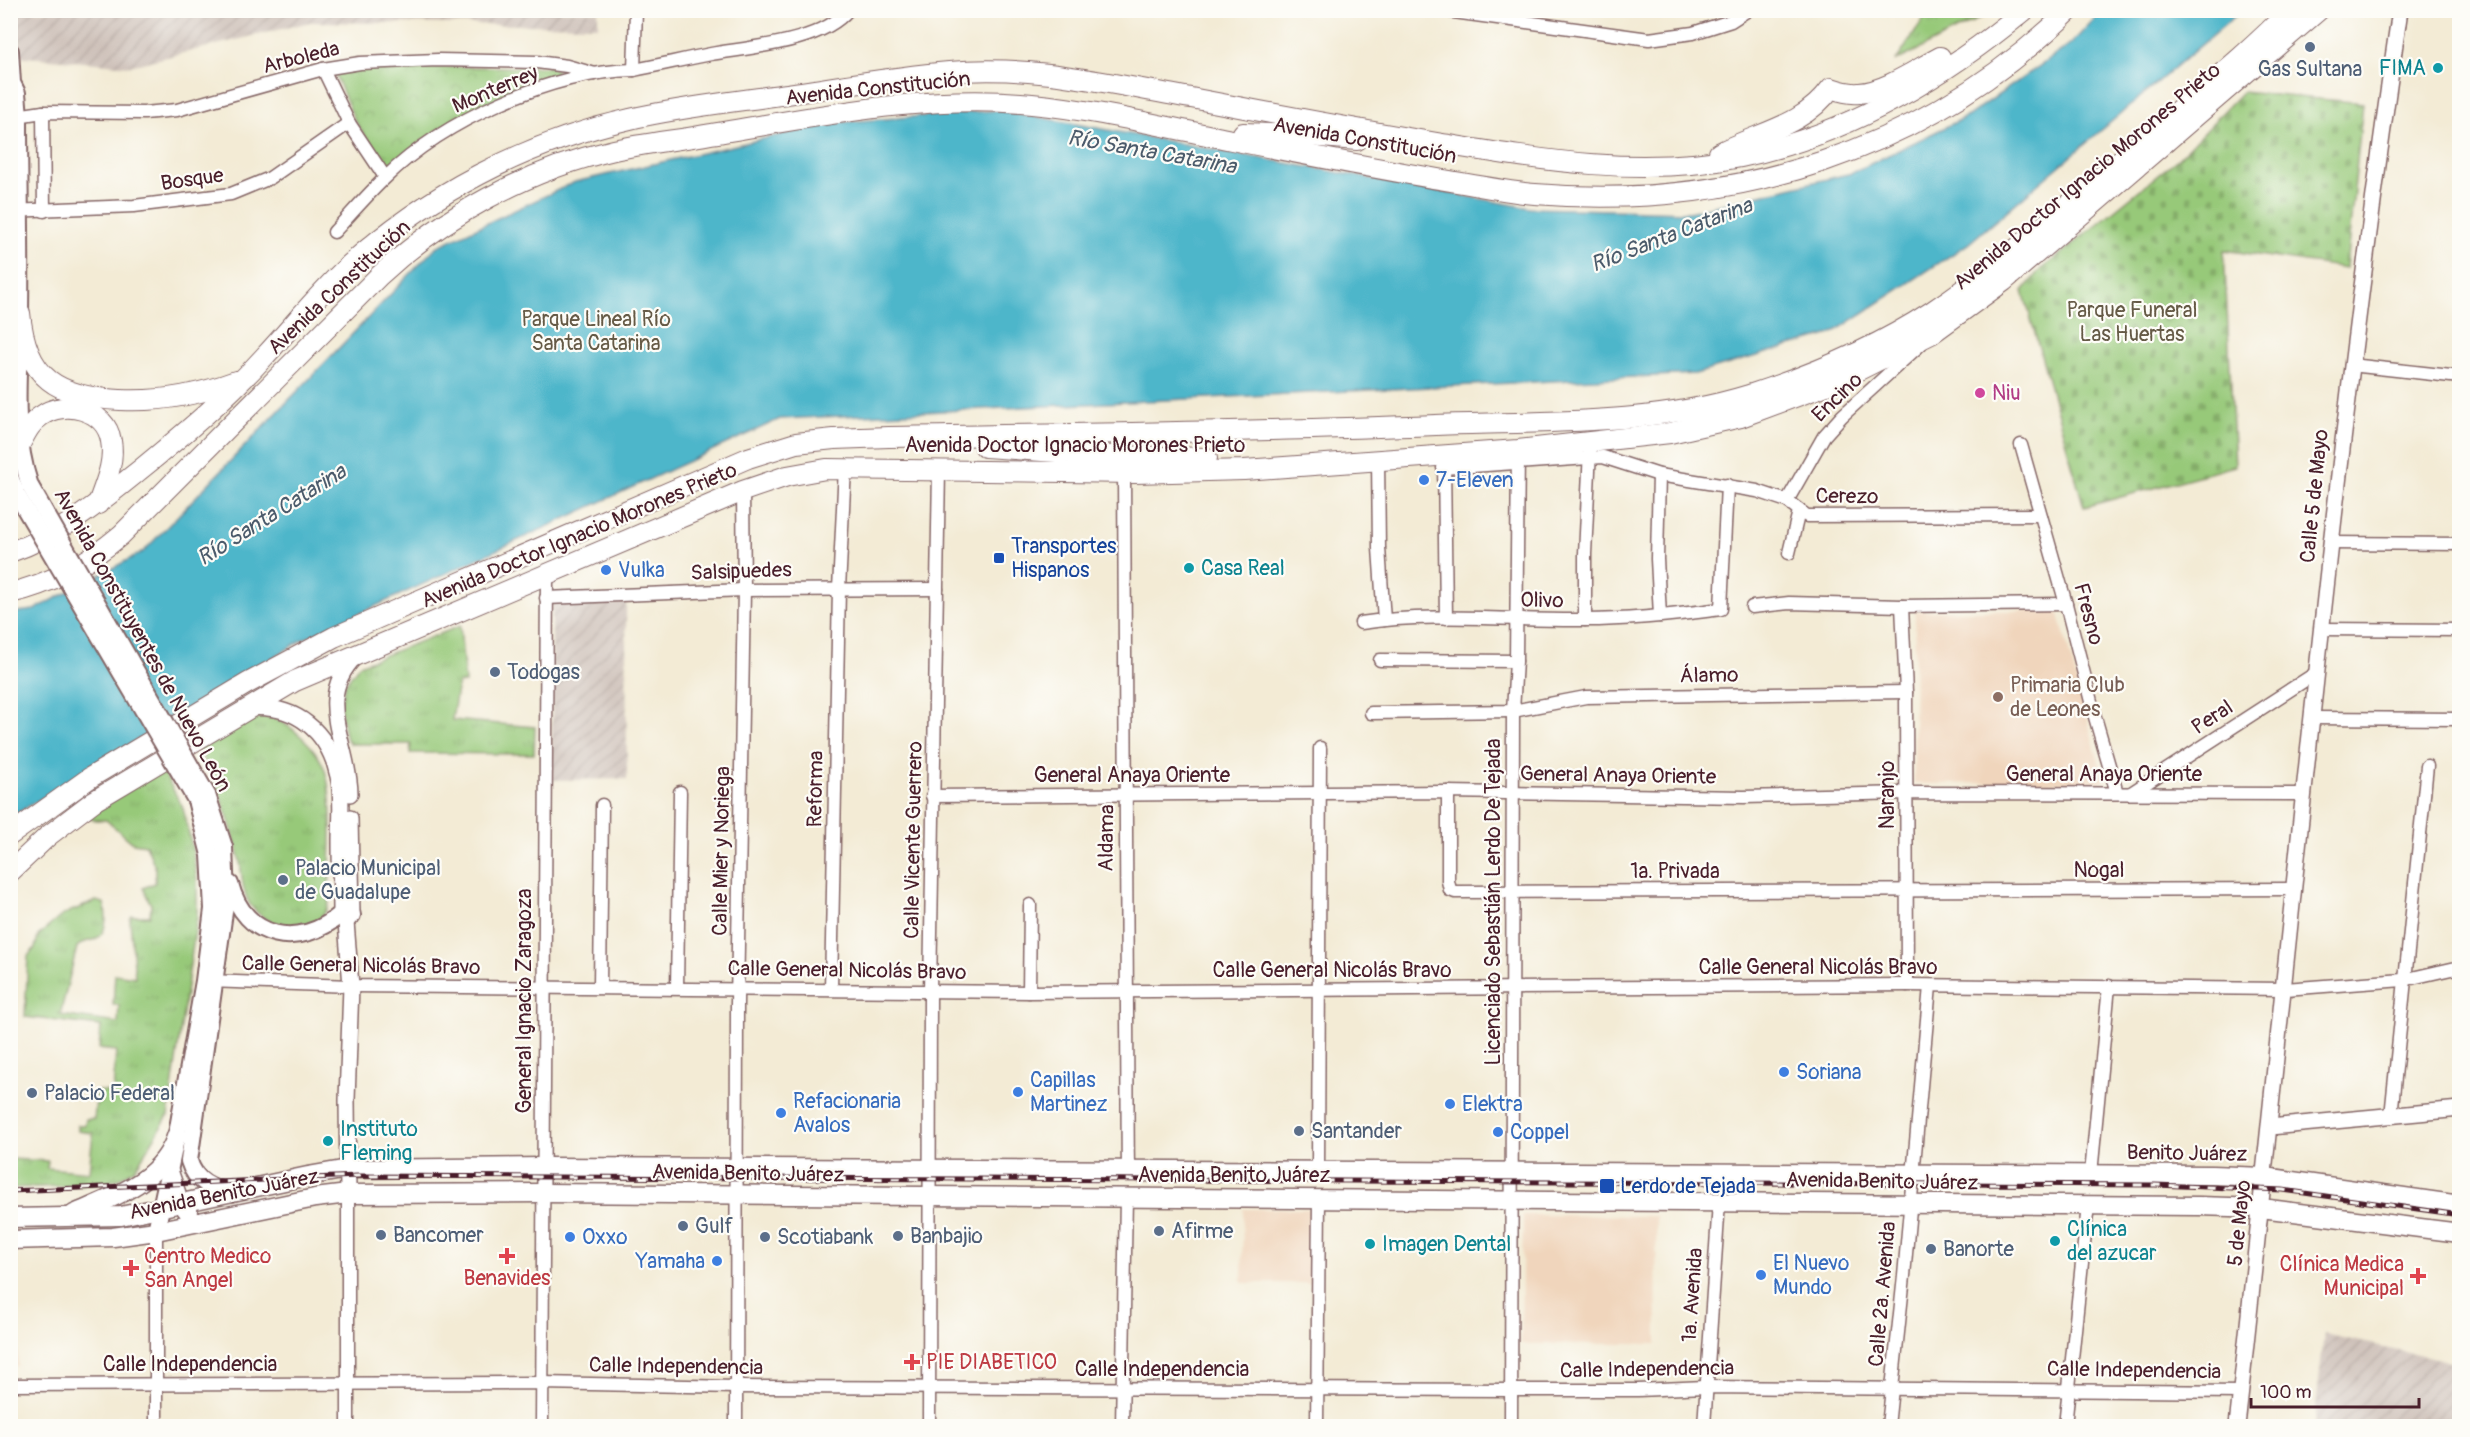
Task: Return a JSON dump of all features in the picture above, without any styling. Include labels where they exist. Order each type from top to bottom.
[{"type":"highway","name":"Avenida Constitución","points":[[10,552],[53,534],[99,504],[185,433],[244,378],[344,270],[388,232],[436,199],[487,170],[541,146],[597,127],[654,114],[916,76],[1008,69],[1068,76],[1425,141],[1564,163],[1636,166],[1698,163],[1766,151],[1858,119],[1912,89],[1990,38],[2025,10]]},
{"type":"highway","name":"Avenida Constitución","points":[[10,593],[55,578],[106,548],[136,521],[398,259],[439,227],[537,176],[613,150],[832,115],[947,101],[974,100],[1033,104],[1405,174],[1531,194],[1633,197],[1699,190],[1764,179],[1796,171],[1859,149],[1899,131],[1975,88],[2028,48],[2070,10]]},
{"type":"highway","name":"Avenida Doctor Ignacio Morones Prieto","points":[[10,835],[91,777],[248,683],[334,637],[748,458],[796,443],[889,437],[1312,429],[1570,420],[1638,416],[1694,409],[1750,394],[1815,370],[1865,348],[1931,312],[2018,249],[2290,10]]},
{"type":"highway","name":"Avenida Doctor Ignacio Morones Prieto","points":[[10,872],[48,836],[94,801],[246,708],[295,681],[743,491],[787,476],[845,468],[1124,472],[1244,470],[1378,459],[1444,461],[1590,450],[1749,414],[1834,382],[1931,334],[2004,281],[2319,10]]},
{"type":"highway","points":[[1698,163],[1800,117],[1820,104],[1831,88],[1846,93],[1876,90],[1942,56],[1990,38]]},
{"type":"highway","points":[[1196,133],[1297,135],[1399,145],[1411,145],[1425,141]]},
{"type":"highway","points":[[20,313],[24,345],[34,364],[57,386],[76,395],[96,399],[135,401],[170,399],[214,389],[244,378]]},
{"type":"highway","points":[[19,446],[33,422],[48,412],[71,407],[93,415],[110,434],[112,448],[112,464],[99,504]]},
{"type":"highway","points":[[889,437],[1114,456],[1350,462]]},
{"type":"main road","name":"Avenida Constituyentes de Nuevo León","points":[[10,51],[11,84],[17,93],[15,211],[20,313],[17,420],[24,491]]},
{"type":"main road","name":"Avenida Constituyentes de Nuevo León","points":[[10,477],[24,491],[220,830],[227,871],[226,898],[156,1231]]},
{"type":"main road","name":"Avenida Constituyentes de Nuevo León","points":[[201,798],[213,891],[213,909],[210,981],[189,1161],[195,1175],[201,1181],[233,1194]]},
{"type":"main road","points":[[227,871],[235,899],[244,914],[256,925],[269,932],[286,935],[307,934],[346,917]]},
{"type":"main road","points":[[65,1218],[145,1179],[166,1157],[177,1134]]},
{"type":"main road","name":"Avenida Benito Juárez","points":[[10,1218],[121,1216],[348,1169],[543,1167],[1912,1173]]},
{"type":"main road","points":[[169,1172],[181,1203],[200,1221]]},
{"type":"main road","name":"Benito Juárez","points":[[1912,1173],[2212,1174],[2265,1177],[2460,1205]]},
{"type":"main road","name":"Avenida Benito Juárez","points":[[10,1240],[80,1239],[156,1231],[315,1198],[348,1194],[543,1193],[2261,1208],[2460,1233]]},
{"type":"main road","points":[[2406,1226],[2410,1198]]},
{"type":"street","points":[[634,70],[636,10]]},
{"type":"street","name":"Monterrey","points":[[334,232],[385,177],[461,123],[480,113],[571,78],[634,70],[793,40],[829,26],[841,19],[848,10]]},
{"type":"street","points":[[1439,10],[1649,39],[1693,33],[1731,21],[1748,10]]},
{"type":"street","name":"Calle 5 de Mayo","points":[[2284,989],[2303,794],[2351,365],[2400,10]]},
{"type":"street","name":"Arboleda","points":[[15,116],[44,112],[144,113],[177,110],[322,69],[371,62],[438,60],[537,62],[567,66],[595,74]]},
{"type":"street","points":[[322,69],[349,123],[385,177]]},
{"type":"street","points":[[44,112],[44,211]]},
{"type":"street","name":"Bosque","points":[[15,211],[134,206],[231,194],[270,178],[349,123]]},
{"type":"street","name":"Encino","points":[[1787,501],[1824,436],[1842,416],[1899,367],[1931,334]]},
{"type":"street","points":[[2351,365],[2460,376]]},
{"type":"street","name":"Fresno","points":[[2021,445],[2095,717],[2123,793]]},
{"type":"street","points":[[1585,620],[1585,554],[1590,450]]},
{"type":"street","name":"Cerezo","points":[[1590,450],[1659,475],[1758,491],[1787,501],[1807,516],[2040,515]]},
{"type":"street","name":"Licenciado Sebastián Lerdo De Tejada","points":[[1511,1426],[1513,711],[1516,661],[1518,456]]},
{"type":"street","points":[[1378,459],[1379,548],[1384,620]]},
{"type":"street","points":[[1444,461],[1446,618]]},
{"type":"street","name":"Reforma","points":[[831,990],[839,589],[845,468]]},
{"type":"street","name":"Calle Vicente Guerrero","points":[[929,1426],[932,796],[939,470]]},
{"type":"street","name":"Aldama","points":[[1124,472],[1128,1169]]},
{"type":"street","points":[[1659,475],[1657,559],[1660,616]]},
{"type":"street","name":"Olivo","points":[[1361,623],[1446,618],[1585,620],[1660,616],[1721,609],[1727,485]]},
{"type":"street","name":"Calle Mier y Noriega","points":[[736,1426],[743,491]]},
{"type":"street","points":[[1789,553],[1799,511]]},
{"type":"street","points":[[2330,543],[2460,544]]},
{"type":"street","name":"General Ignacio Zaragoza","points":[[542,1426],[544,718],[547,575]]},
{"type":"street","name":"Salsipuedes","points":[[546,598],[744,590],[937,590]]},
{"type":"street","points":[[1752,607],[1789,603],[1902,606],[2066,604]]},
{"type":"street","name":"Naranjo","points":[[1902,606],[1906,692],[1907,985]]},
{"type":"street","points":[[2321,629],[2460,630]]},
{"type":"street","points":[[346,917],[350,788],[348,768],[333,700],[340,677],[358,654]]},
{"type":"street","points":[[1380,660],[1516,661]]},
{"type":"street","name":"Peral","points":[[2123,793],[2316,673]]},
{"type":"street","name":"Álamo","points":[[1371,713],[1513,711],[1586,697],[1906,692]]},
{"type":"street","points":[[246,708],[276,708],[298,716],[315,731],[330,753],[339,777],[351,986],[348,1426]]},
{"type":"street","points":[[2312,718],[2460,719]]},
{"type":"street","points":[[1318,1170],[1320,748]]},
{"type":"street","points":[[2391,1116],[2403,980],[2427,766]]},
{"type":"street","points":[[677,988],[680,792]]},
{"type":"street","name":"General Anaya Oriente","points":[[932,796],[1448,792],[1744,796],[1906,793],[2303,794]]},
{"type":"street","name":"1a. Privada","points":[[1448,792],[1448,886],[1455,892],[1905,891]]},
{"type":"street","points":[[600,987],[602,805]]},
{"type":"street","name":"Nogal","points":[[1905,891],[2293,888]]},
{"type":"street","points":[[1029,992],[1030,905]]},
{"type":"street","name":"Calle General Nicolás Bravo","points":[[210,981],[351,986],[1029,992],[1907,985],[2284,989],[2403,980],[2460,967]]},
{"type":"street","name":"Calle 2a. Avenida","points":[[1888,1426],[1930,986]]},
{"type":"street","points":[[2091,1174],[2109,986]]},
{"type":"street","name":"5 de Mayo","points":[[2237,1426],[2284,989]]},
{"type":"street","points":[[2270,1127],[2460,1109]]},
{"type":"street","points":[[1122,1426],[1126,1197]]},
{"type":"street","points":[[1317,1426],[1319,1198]]},
{"type":"street","name":"1a. Avenida","points":[[1704,1426],[1719,1202]]},
{"type":"street","points":[[2065,1426],[2088,1205]]},
{"type":"street","points":[[156,1231],[156,1426]]},
{"type":"street","name":"Calle Independencia","points":[[10,1385],[542,1383],[736,1387],[1317,1390],[1892,1387],[2241,1392]]},
{"type":"shaded area","points":[[15,11],[598,11],[598,26],[310,22],[130,66],[15,56]]},
{"type":"shaded area","points":[[626,599],[627,779],[552,780],[552,602]]},
{"type":"shaded area","name":"Primaria Club de Leones","points":[[1915,611],[2058,611],[2104,782],[1914,784]]},
{"type":"shaded area","points":[[1243,1209],[1312,1209],[1312,1283],[1242,1283]]},
{"type":"shaded area","points":[[1523,1215],[1656,1216],[1657,1344],[1521,1344]]},
{"type":"shaded area","points":[[16,1256],[18,1366],[11,1366],[11,1257]]},
{"type":"shaded area","points":[[2324,1334],[2459,1363],[2459,1426],[2314,1426]]},
{"type":"green space","points":[[1929,10],[1994,11],[1896,61]]},
{"type":"green space","points":[[385,67],[550,67],[557,70],[557,73],[448,124],[409,151],[391,168],[387,168],[355,121],[335,74],[337,70]]},
{"type":"green space","name":"Parque Funeral Las Huertas","points":[[2242,92],[2363,103],[2346,268],[2224,250],[2235,466],[2084,507],[2023,291],[2037,273],[2179,158]]},
{"type":"green space","points":[[460,626],[465,683],[458,683],[452,720],[535,727],[534,754],[410,753],[411,744],[350,744],[345,736],[340,707],[345,684],[359,665]]},
{"type":"green space","points":[[268,717],[285,724],[309,744],[320,760],[328,781],[331,815],[329,902],[321,918],[305,926],[275,923],[256,912],[247,900],[240,860],[226,813],[211,774],[198,749],[245,719]]},
{"type":"green space","points":[[162,769],[183,808],[197,881],[197,917],[168,1116],[135,1169],[117,1180],[90,1185],[11,1188],[10,1159],[48,1161],[47,1168],[89,1172],[93,1133],[78,1131],[78,1125],[85,1125],[86,1119],[94,1119],[97,1091],[113,1092],[116,1051],[99,1049],[101,1026],[25,1017],[28,956],[35,948],[38,936],[60,917],[96,901],[104,903],[106,918],[104,928],[95,939],[77,947],[60,1015],[118,1023],[119,1005],[113,1005],[115,974],[135,977],[130,920],[132,916],[150,916],[151,905],[143,888],[155,883],[155,867],[146,845],[133,843],[106,820],[94,820],[85,816]]},
{"type":"water","name":"Río Santa Catarina","points":[[2102,11],[2241,11],[1968,244],[1831,334],[1695,374],[780,419],[302,640],[11,817],[11,613],[34,610],[143,552],[436,247],[575,182],[832,123],[1000,110],[1530,208],[1689,212],[1852,173],[1968,116],[2071,44]]},
{"type":"railway","points":[[10,1191],[358,1176],[2155,1185],[2283,1190],[2460,1215]]},
{"type":"place","name":"Gas Sultana","points":[[2310,47]]},
{"type":"place","name":"FIMA","points":[[2438,68]]},
{"type":"place","name":"Niu","points":[[1980,393]]},
{"type":"place","name":"7-Eleven","points":[[1424,480]]},
{"type":"place","name":"Transportes Hispanos","points":[[999,558]]},
{"type":"place","name":"Casa Real","points":[[1189,568]]},
{"type":"place","name":"Vulka","points":[[606,570]]},
{"type":"place","name":"Todogas","points":[[495,672]]},
{"type":"place","name":"Primaria Club de Leones","points":[[1998,697]]},
{"type":"place","name":"Palacio Municipal de Guadalupe","points":[[283,880]]},
{"type":"place","name":"Soriana","points":[[1784,1072]]},
{"type":"place","name":"Capillas Martinez","points":[[1018,1092]]},
{"type":"place","name":"Palacio Federal","points":[[32,1093]]},
{"type":"place","name":"Elektra","points":[[1450,1104]]},
{"type":"place","name":"Refacionaria Avalos","points":[[781,1113]]},
{"type":"place","name":"Santander","points":[[1299,1131]]},
{"type":"place","name":"Coppel","points":[[1498,1132]]},
{"type":"place","name":"Instituto Fleming","points":[[328,1141]]},
{"type":"place","name":"Lerdo de Tejada","points":[[1607,1186]]},
{"type":"place","name":"Gulf","points":[[683,1226]]},
{"type":"place","name":"Afirme","points":[[1159,1231]]},
{"type":"place","name":"Bancomer","points":[[381,1235]]},
{"type":"place","name":"Banbajio","points":[[898,1236]]},
{"type":"place","name":"Oxxo","points":[[570,1237]]},
{"type":"place","name":"Scotiabank","points":[[765,1237]]},
{"type":"place","name":"Clínica del azucar","points":[[2055,1241]]},
{"type":"place","name":"Imagen Dental","points":[[1370,1244]]},
{"type":"place","name":"Banorte","points":[[1931,1249]]},
{"type":"place","name":"Benavides","points":[[507,1256]]},
{"type":"place","name":"Yamaha","points":[[717,1261]]},
{"type":"place","name":"Centro Medico San Angel","points":[[131,1268]]},
{"type":"place","name":"El Nuevo Mundo","points":[[1761,1275]]},
{"type":"place","name":"Clínica Medica Municipal","points":[[2418,1276]]},
{"type":"place","name":"PIE DIABETICO","points":[[912,1362]]},
{"type":"park label","name":"Parque Lineal Río Santa Catarina","points":[[596,331]]}]
